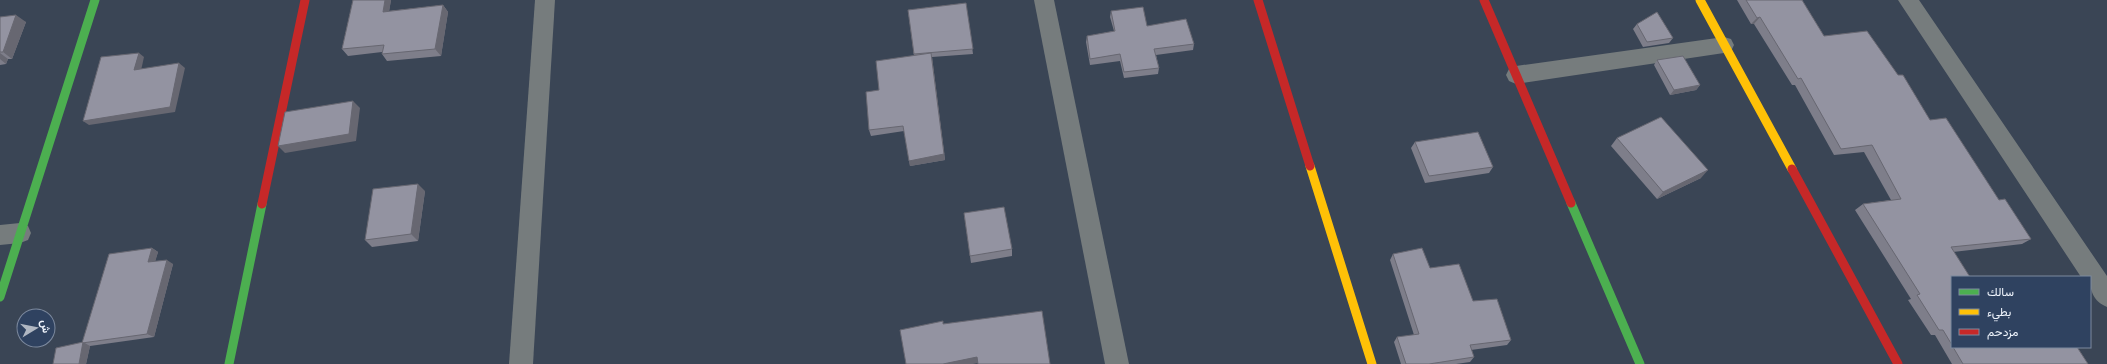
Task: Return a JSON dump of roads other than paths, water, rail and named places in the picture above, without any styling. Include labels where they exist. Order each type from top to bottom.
[{"type":"street","points":[[0,298],[10,234],[95,0]]},
{"type":"street","points":[[229,364],[305,0]]},
{"type":"street","points":[[521,364],[545,0]]},
{"type":"street","points":[[1044,0],[1117,364]]},
{"type":"street","points":[[1258,0],[1372,364]]},
{"type":"street","points":[[1484,0],[1640,364]]},
{"type":"street","points":[[1700,0],[1898,364]]},
{"type":"street","points":[[1908,0],[2107,296]]},
{"type":"street","points":[[1516,75],[1724,45]]}]
